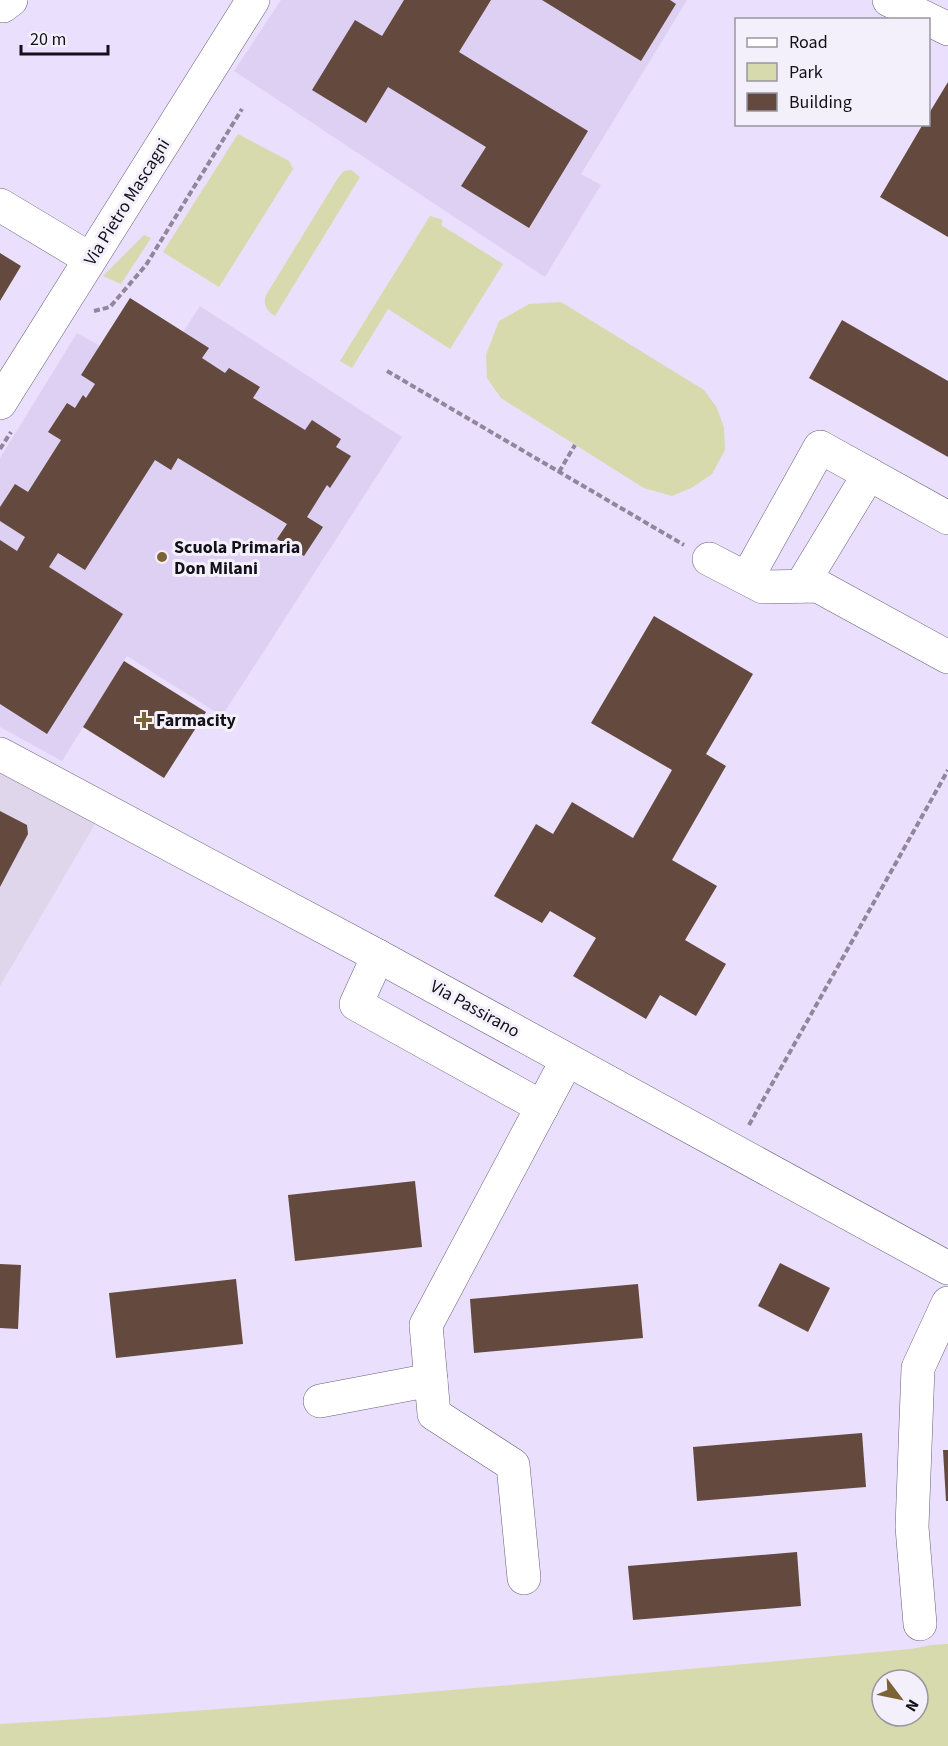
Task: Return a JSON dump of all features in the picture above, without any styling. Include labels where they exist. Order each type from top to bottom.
[{"type":"street","points":[[0,5],[3,6],[11,0]]},
{"type":"street","name":"Via Pietro Mascagni","points":[[6,416],[90,259],[253,0]]},
{"type":"street","points":[[889,0],[926,18]]},
{"type":"street","points":[[930,20],[948,29]]},
{"type":"street","points":[[0,205],[90,259]]},
{"type":"street","points":[[747,578],[820,447],[948,518]]},
{"type":"street","points":[[801,586],[869,474]]},
{"type":"street","points":[[709,559],[763,587],[818,586],[948,657]]},
{"type":"street","name":"Via Passirano","points":[[0,754],[378,956],[948,1268]]},
{"type":"street","points":[[378,956],[356,1004],[542,1107]]},
{"type":"street","points":[[524,1578],[513,1465],[434,1414],[426,1325],[567,1060]]},
{"type":"street","points":[[920,1624],[912,1527],[918,1368],[948,1303]]},
{"type":"street","points":[[320,1401],[431,1380]]},
{"type":"path","points":[[86,314],[110,306],[146,265],[242,109]]},
{"type":"path","points":[[387,371],[709,559]]},
{"type":"path","points":[[0,449],[6,416]]},
{"type":"path","points":[[559,472],[575,445]]},
{"type":"path","points":[[735,1150],[948,770]]},
{"type":"shaded area","points":[[281,0],[687,0],[581,174],[601,185],[545,277],[234,71]]},
{"type":"shaded area","name":"Scuola Primaria Don Milani","points":[[130,298],[183,332],[200,306],[402,437],[222,716],[127,656],[62,761],[0,727],[0,458],[77,333],[100,346]]},
{"type":"shaded area","points":[[0,772],[95,824],[0,986]]},
{"type":"green space","points":[[238,134],[289,161],[293,169],[219,287],[163,252]]},
{"type":"green space","points":[[351,170],[360,177],[275,316],[266,307],[266,295],[338,178],[344,171]]},
{"type":"green space","points":[[430,216],[443,220],[441,225],[503,264],[450,349],[388,309],[352,368],[340,361]]},
{"type":"green space","points":[[144,235],[151,238],[121,284],[103,276]]},
{"type":"green space","points":[[561,302],[704,390],[717,408],[724,428],[725,450],[712,474],[693,487],[672,496],[644,488],[501,398],[487,378],[486,355],[499,321],[529,304]]},
{"type":"green space","points":[[948,1644],[948,1746],[0,1746],[0,1724],[456,1690]]},
{"type":"building","points":[[404,0],[491,0],[459,52],[588,131],[529,228],[461,186],[486,147],[388,87],[366,123],[312,90],[355,20],[382,36]]},
{"type":"building","points":[[542,0],[670,0],[676,4],[641,61]]},
{"type":"building","points":[[948,82],[948,237],[880,197],[922,126],[930,126],[930,112]]},
{"type":"building","points":[[0,253],[21,266],[0,301]]},
{"type":"building","points":[[130,298],[209,348],[202,358],[225,373],[229,368],[260,387],[253,398],[305,430],[312,420],[341,439],[336,447],[351,456],[330,488],[327,485],[307,517],[323,527],[304,556],[277,539],[287,524],[178,458],[171,470],[155,460],[85,570],[58,553],[49,567],[123,614],[47,734],[0,704],[0,540],[17,551],[25,537],[0,521],[0,507],[15,484],[28,492],[61,440],[48,432],[67,403],[75,408],[83,395],[86,398],[95,384],[81,375]]},
{"type":"building","points":[[842,320],[948,381],[948,457],[809,378]]},
{"type":"building","points":[[654,616],[753,674],[706,754],[726,766],[672,860],[717,886],[685,940],[726,964],[696,1016],[660,995],[646,1019],[573,976],[596,938],[550,911],[542,923],[494,896],[536,824],[553,834],[572,802],[633,838],[672,770],[591,723]]},
{"type":"building","name":"Farmacity","points":[[124,661],[206,712],[164,778],[83,727]]},
{"type":"building","points":[[0,811],[27,825],[28,834],[0,887]]},
{"type":"building","points":[[415,1181],[422,1247],[295,1261],[288,1195]]},
{"type":"building","points":[[780,1263],[830,1288],[808,1332],[758,1306]]},
{"type":"building","points":[[0,1264],[21,1265],[18,1329],[0,1328]]},
{"type":"building","points":[[236,1279],[243,1344],[116,1358],[109,1293]]},
{"type":"building","points":[[638,1284],[643,1338],[474,1353],[470,1299]]},
{"type":"building","points":[[862,1433],[866,1487],[697,1501],[693,1447]]},
{"type":"building","points":[[943,1450],[948,1450],[948,1501],[946,1501]]},
{"type":"building","points":[[797,1552],[801,1606],[633,1620],[628,1566]]},
{"type":"place","name":"Scuola Primaria Don Milani","points":[[162,557]]},
{"type":"place","name":"Farmacity","points":[[144,720]]}]
